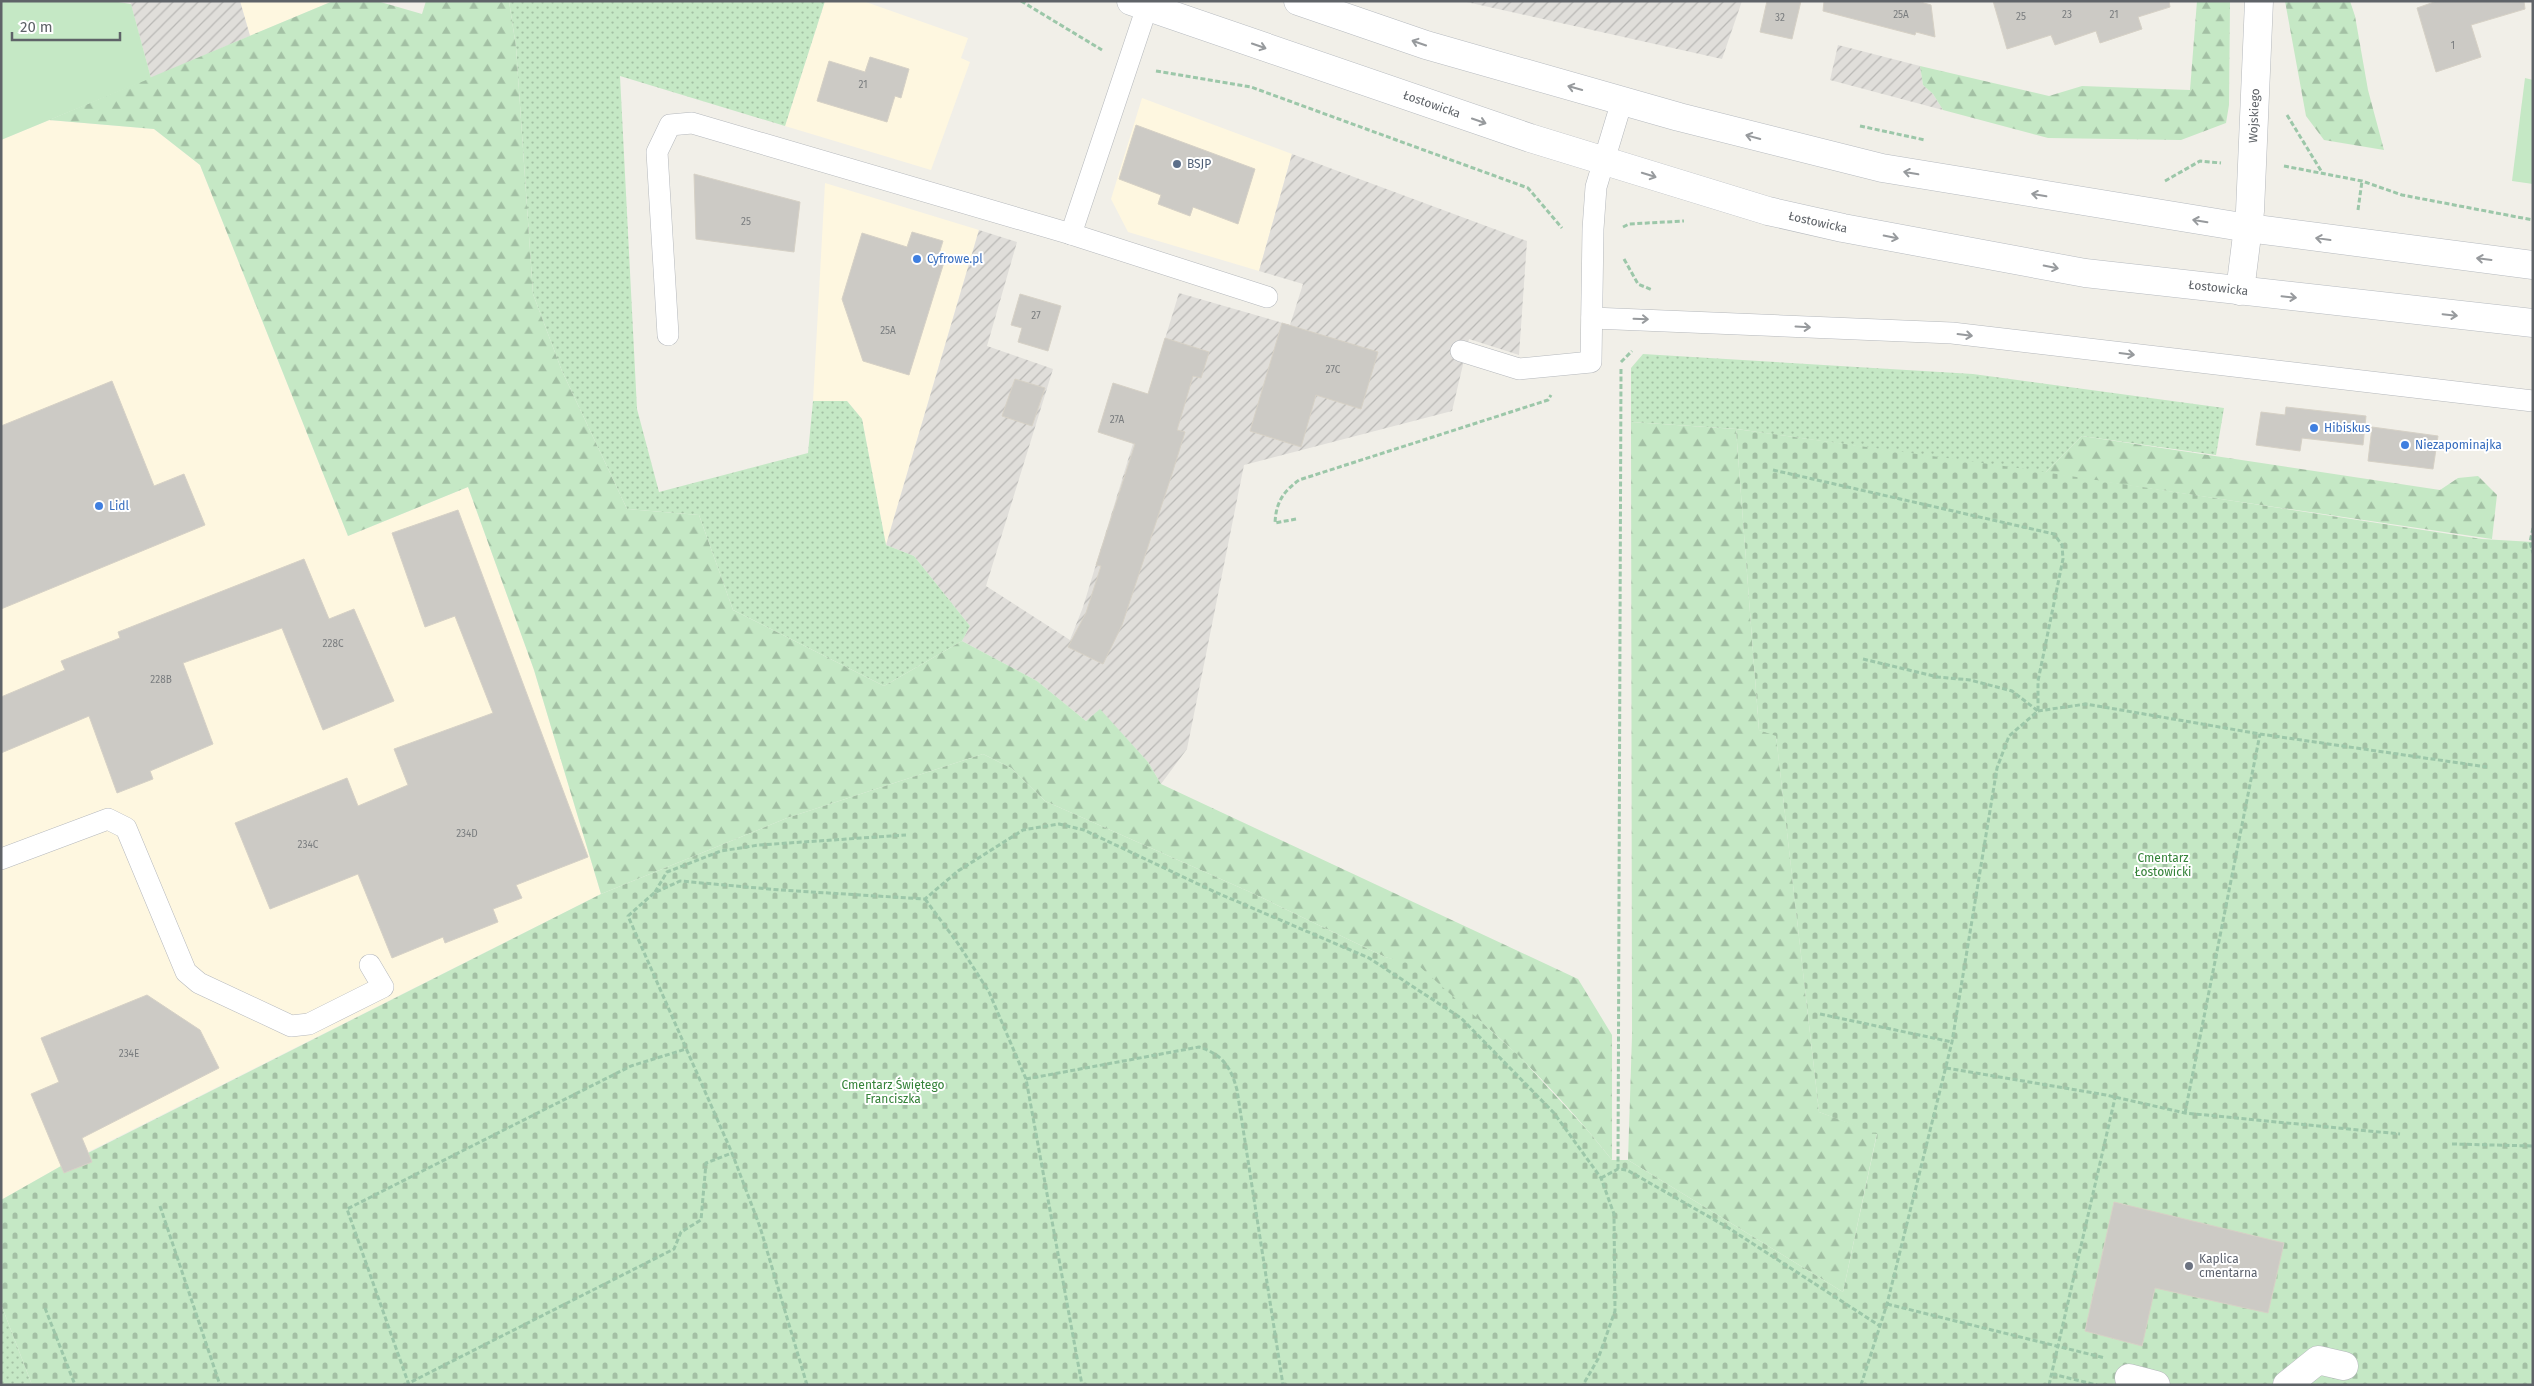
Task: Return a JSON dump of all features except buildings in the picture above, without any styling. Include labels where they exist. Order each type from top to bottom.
[{"type":"main road","points":[[1298,1],[1426,45],[1766,140],[1882,168],[2248,228],[2533,265]]},
{"type":"main road","name":"Wojskiego","points":[[2240,291],[2248,228],[2259,1]]},
{"type":"main road","name":"Łostowicka","points":[[1139,4],[1602,161],[1768,211],[1843,228],[2085,273],[2533,323]]},
{"type":"main road","points":[[2287,1385],[2318,1360],[2344,1366]]},
{"type":"main road","points":[[2122,1369],[2156,1385]]},
{"type":"lane","points":[[1071,234],[1128,61],[1139,4]]},
{"type":"lane","points":[[1461,351],[1519,369],[1591,362],[1593,229],[1596,187],[1602,161],[1622,101]]},
{"type":"lane","points":[[668,335],[657,152],[670,124],[692,123],[1071,234],[1267,297]]},
{"type":"lane","points":[[1592,318],[1952,333],[2533,401]]},
{"type":"lane","points":[[1,860],[108,819],[126,828],[186,972],[199,983],[291,1026],[309,1024],[383,987],[370,965]]},
{"type":"path","points":[[1021,1],[1108,54],[1153,71],[1251,87],[1528,188],[1563,229]]},
{"type":"path","points":[[2283,108],[2323,175]]},
{"type":"path","points":[[1856,125],[1931,141]]},
{"type":"path","points":[[2158,180],[2167,181],[2200,161],[2294,166],[2323,175],[2362,180],[2402,195],[2533,220]]},
{"type":"path","points":[[1624,254],[1624,263],[1638,284],[1657,292]]},
{"type":"path","points":[[1618,1169],[1621,363],[1630,351],[1638,350]]},
{"type":"path","points":[[1296,520],[1275,523],[1276,508],[1284,491],[1299,480],[1548,400],[1564,375],[1564,364]]},
{"type":"path","points":[[1773,470],[2054,534],[2062,545],[2063,559],[2038,681],[2038,711]]},
{"type":"path","points":[[2533,528],[2530,542],[2533,553]]},
{"type":"path","points":[[1863,659],[1938,677],[1970,680],[2012,691],[2038,711]]},
{"type":"path","points":[[1861,1385],[1887,1304],[1952,1042],[1997,768],[2009,736],[2038,711],[2086,704],[2260,734],[2487,767]]},
{"type":"path","points":[[2185,1113],[2260,734]]},
{"type":"path","points":[[807,1385],[760,1227],[732,1153],[628,916],[654,893],[680,880],[790,891],[925,899],[958,871],[1024,830],[1059,824],[1084,830],[1215,892],[1370,958],[1461,1018],[1554,1113],[1601,1178],[1614,1214],[1615,1312],[1598,1359],[1583,1385]]},
{"type":"path","points":[[654,893],[667,872],[721,851],[759,845],[906,835]]},
{"type":"path","points":[[925,899],[959,945],[989,992],[1026,1079],[1082,1385]]},
{"type":"path","points":[[1820,1014],[1952,1042]]},
{"type":"path","points":[[1026,1079],[1199,1047],[1211,1050],[1232,1071],[1237,1090],[1283,1385]]},
{"type":"path","points":[[686,1049],[631,1066],[347,1209],[407,1384],[674,1249],[681,1232],[701,1220],[706,1163],[732,1153]]},
{"type":"path","points":[[1946,1068],[2115,1098],[2185,1113],[2400,1134]]},
{"type":"path","points":[[2049,1385],[2115,1098]]},
{"type":"path","points":[[2452,1144],[2533,1146]]},
{"type":"path","points":[[1601,1178],[1618,1169],[1627,1170],[1727,1228],[1880,1326]]},
{"type":"path","points":[[160,1206],[220,1385]]},
{"type":"path","points":[[1887,1304],[2059,1347],[2122,1369]]},
{"type":"path","points":[[45,1308],[75,1385]]},
{"type":"path","points":[[2052,1374],[2098,1385]]},
{"type":"shaded area","points":[[130,1],[240,1],[250,36],[151,78]]},
{"type":"shaded area","points":[[240,1],[333,1],[250,36]]},
{"type":"shaded area","points":[[825,1],[863,1],[968,38],[961,58],[970,62],[931,170],[785,126]]},
{"type":"shaded area","points":[[1462,1],[1742,1],[1722,59]]},
{"type":"shaded area","points":[[1838,45],[1920,66],[1923,85],[1933,94],[1943,110],[1830,80]]},
{"type":"shaded area","points":[[1142,98],[1292,154],[1259,271],[1128,232],[1111,199]]},
{"type":"shaded area","points":[[49,120],[154,129],[200,165],[348,536],[468,487],[534,670],[601,894],[88,1152],[92,1162],[64,1173],[61,1166],[1,1200],[1,140]]},
{"type":"shaded area","points":[[1292,154],[1527,241],[1519,355],[1469,339],[1452,411],[1244,465],[1187,749],[1161,784],[1148,762],[1100,710],[1086,721],[1037,681],[962,641],[970,626],[914,556],[886,545],[979,230],[1017,242],[987,346],[1053,369],[986,586],[1070,640],[1083,607],[1179,293],[1290,325],[1303,284],[1259,271]]},
{"type":"shaded area","points":[[825,183],[979,230],[886,545],[862,419],[847,401],[813,401]]},
{"type":"green space","points":[[1,1],[112,1],[131,4],[151,78],[1,140]]},
{"type":"green space","points":[[333,1],[377,1],[422,14],[426,1],[509,1],[516,47],[533,294],[562,371],[627,509],[699,515],[733,610],[884,686],[962,641],[1037,681],[1086,721],[1100,709],[1148,762],[1161,784],[1578,979],[1612,1035],[1612,1160],[1552,1090],[1508,1046],[1485,1025],[1412,969],[1250,892],[1045,801],[1011,768],[983,754],[787,818],[601,894],[534,670],[468,487],[348,536],[200,165],[154,129],[49,120]]},
{"type":"green space","points":[[509,1],[825,1],[785,126],[620,76],[637,409],[659,492],[808,453],[813,401],[847,401],[862,419],[886,545],[914,556],[970,626],[962,641],[884,686],[733,610],[699,515],[627,509],[562,371],[533,294],[516,47]]},
{"type":"green space","points":[[2197,1],[2230,1],[2229,105],[2226,123],[2181,140],[2048,138],[1943,110],[1933,94],[1923,85],[1920,66],[2049,96],[2082,86],[2190,90]]},
{"type":"green space","points":[[2285,1],[2350,1],[2355,16],[2368,90],[2384,150],[2324,140],[2306,116]]},
{"type":"green space","points":[[2525,78],[2533,80],[2533,184],[2512,181]]},
{"type":"green space","points":[[1643,354],[1973,374],[2224,408],[2216,455],[2082,436],[2045,473],[1737,429],[1631,422],[1631,368]]},
{"type":"green space","points":[[1631,422],[1736,429],[1759,730],[1776,735],[1819,1112],[1877,1133],[1843,1292],[1628,1160],[1632,1036]]},
{"type":"green space","points":[[1736,429],[2011,467],[2482,539],[2533,542],[2533,1385],[32,1385],[1,1304],[1,1200],[61,1166],[64,1173],[92,1162],[88,1153],[601,894],[787,818],[983,754],[1011,768],[1045,801],[1250,892],[1385,957],[1418,965],[1518,1055],[1589,1132],[1612,1160],[1628,1160],[1843,1292],[1877,1134],[1819,1112],[1776,736],[1759,730]]},
{"type":"green space","points":[[2082,436],[2440,490],[2458,478],[2478,476],[2497,495],[2492,539],[2045,473]]},
{"type":"green space","points":[[1,1304],[32,1385],[1,1385]]},
{"type":"place","name":"BSJP","points":[[1177,164]]},
{"type":"place","name":"Cyfrowe.pl","points":[[917,259]]},
{"type":"place","name":"Hibiskus","points":[[2314,428]]},
{"type":"place","name":"Niezapominajka","points":[[2405,445]]},
{"type":"place","name":"Lidl","points":[[99,506]]},
{"type":"place","name":"Kaplica cmentarna","points":[[2189,1266]]},
{"type":"park label","name":"Cmentarz Łostowicki","points":[[2163,865]]},
{"type":"park label","name":"Cmentarz Świętego Franciszka","points":[[893,1092]]}]
